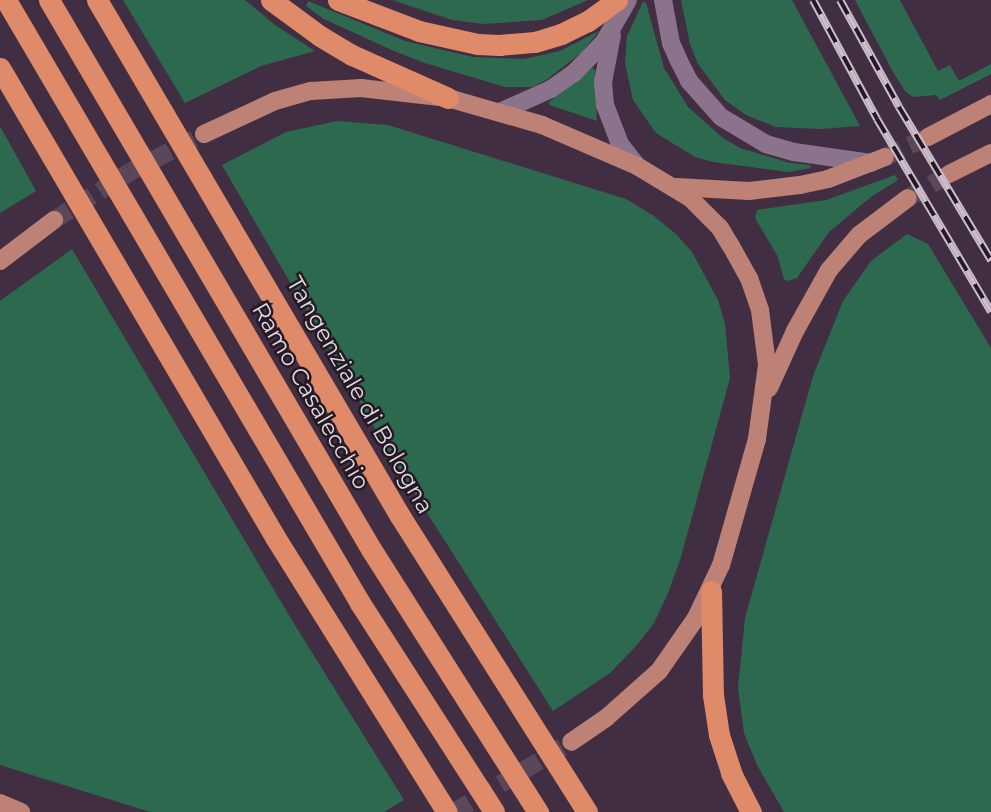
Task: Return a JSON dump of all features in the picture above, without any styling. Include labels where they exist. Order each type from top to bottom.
[{"type":"highway","points":[[6,0],[360,603],[494,812]]},
{"type":"highway","name":"Ramo Casalecchio","points":[[49,0],[364,537],[538,812]]},
{"type":"highway","name":"Tangenziale di Bologna","points":[[97,0],[318,378],[486,656],[587,812]]},
{"type":"highway","points":[[271,0],[352,55],[448,98]]},
{"type":"highway","points":[[338,0],[419,31],[448,39],[499,45],[535,42],[561,34],[588,21],[617,0]]},
{"type":"highway","points":[[0,68],[275,537],[447,812]]},
{"type":"highway","points":[[711,591],[713,695],[719,735],[731,773],[751,812]]},
{"type":"main road","points":[[204,134],[275,101],[311,91],[361,88],[448,98],[502,111],[637,166],[690,198],[720,228],[748,278],[760,310],[765,343],[764,401]]},
{"type":"main road","points":[[928,137],[991,104]]},
{"type":"main road","points":[[949,174],[991,153]]},
{"type":"main road","points":[[673,187],[728,191],[775,188],[828,179],[878,160]]},
{"type":"main road","points":[[571,742],[615,710],[659,671],[680,645],[711,591],[731,532],[764,401],[795,331],[829,270],[859,235],[908,198]]},
{"type":"main road","points":[[0,261],[54,220]]},
{"type":"main road","points":[[0,803],[21,812]]},
{"type":"street","points":[[502,111],[563,81],[591,57],[614,27],[628,0]]},
{"type":"street","points":[[663,0],[671,43],[679,61],[689,81],[721,117],[766,144],[793,152],[878,160]]},
{"type":"street","points":[[614,27],[603,82],[605,106],[620,144],[637,166]]},
{"type":"green space","points":[[123,0],[245,0],[275,25],[315,51],[261,66],[185,103]]},
{"type":"green space","points":[[392,0],[588,0],[542,20],[483,24],[452,20]]},
{"type":"green space","points":[[681,0],[792,0],[860,126],[821,129],[776,127],[746,115],[725,100],[698,64],[690,44]]},
{"type":"green space","points":[[855,0],[900,0],[938,71],[950,65],[959,81],[991,64],[991,74],[940,100],[936,95],[913,97],[905,91],[893,72]]},
{"type":"green space","points":[[308,1],[405,41],[473,57],[524,59],[560,51],[599,31],[581,53],[546,80],[532,87],[505,87],[394,51],[324,19],[306,6]]},
{"type":"green space","points":[[643,2],[646,3],[664,68],[688,107],[723,138],[740,148],[790,163],[810,165],[811,168],[788,172],[713,162],[695,157],[656,133],[633,100],[625,63],[627,36]]},
{"type":"green space","points":[[592,68],[595,70],[597,121],[548,103]]},
{"type":"green space","points":[[337,121],[388,125],[626,199],[654,216],[676,234],[692,252],[718,300],[725,324],[730,378],[681,557],[668,593],[654,623],[610,673],[553,711],[389,453],[222,165],[286,132]]},
{"type":"green space","points":[[0,126],[36,191],[0,213]]},
{"type":"green space","points":[[895,175],[898,180],[872,196],[829,232],[797,278],[788,281],[784,279],[777,255],[755,218],[757,210],[826,200]]},
{"type":"green space","points":[[907,234],[928,244],[991,348],[991,812],[784,812],[757,765],[744,733],[738,688],[745,618],[813,376],[843,301],[871,261]]},
{"type":"green space","points":[[72,249],[293,622],[404,800],[384,812],[150,812],[0,765],[0,301]]},
{"type":"tunnel","points":[[54,220],[130,172],[204,134]]},
{"type":"tunnel","points":[[885,157],[928,137]]},
{"type":"tunnel","points":[[908,198],[949,174]]},
{"type":"tunnel","points":[[454,812],[571,742]]},
{"type":"railway","points":[[813,0],[877,119],[991,312]]},
{"type":"railway","points":[[840,0],[899,107],[991,260]]}]
